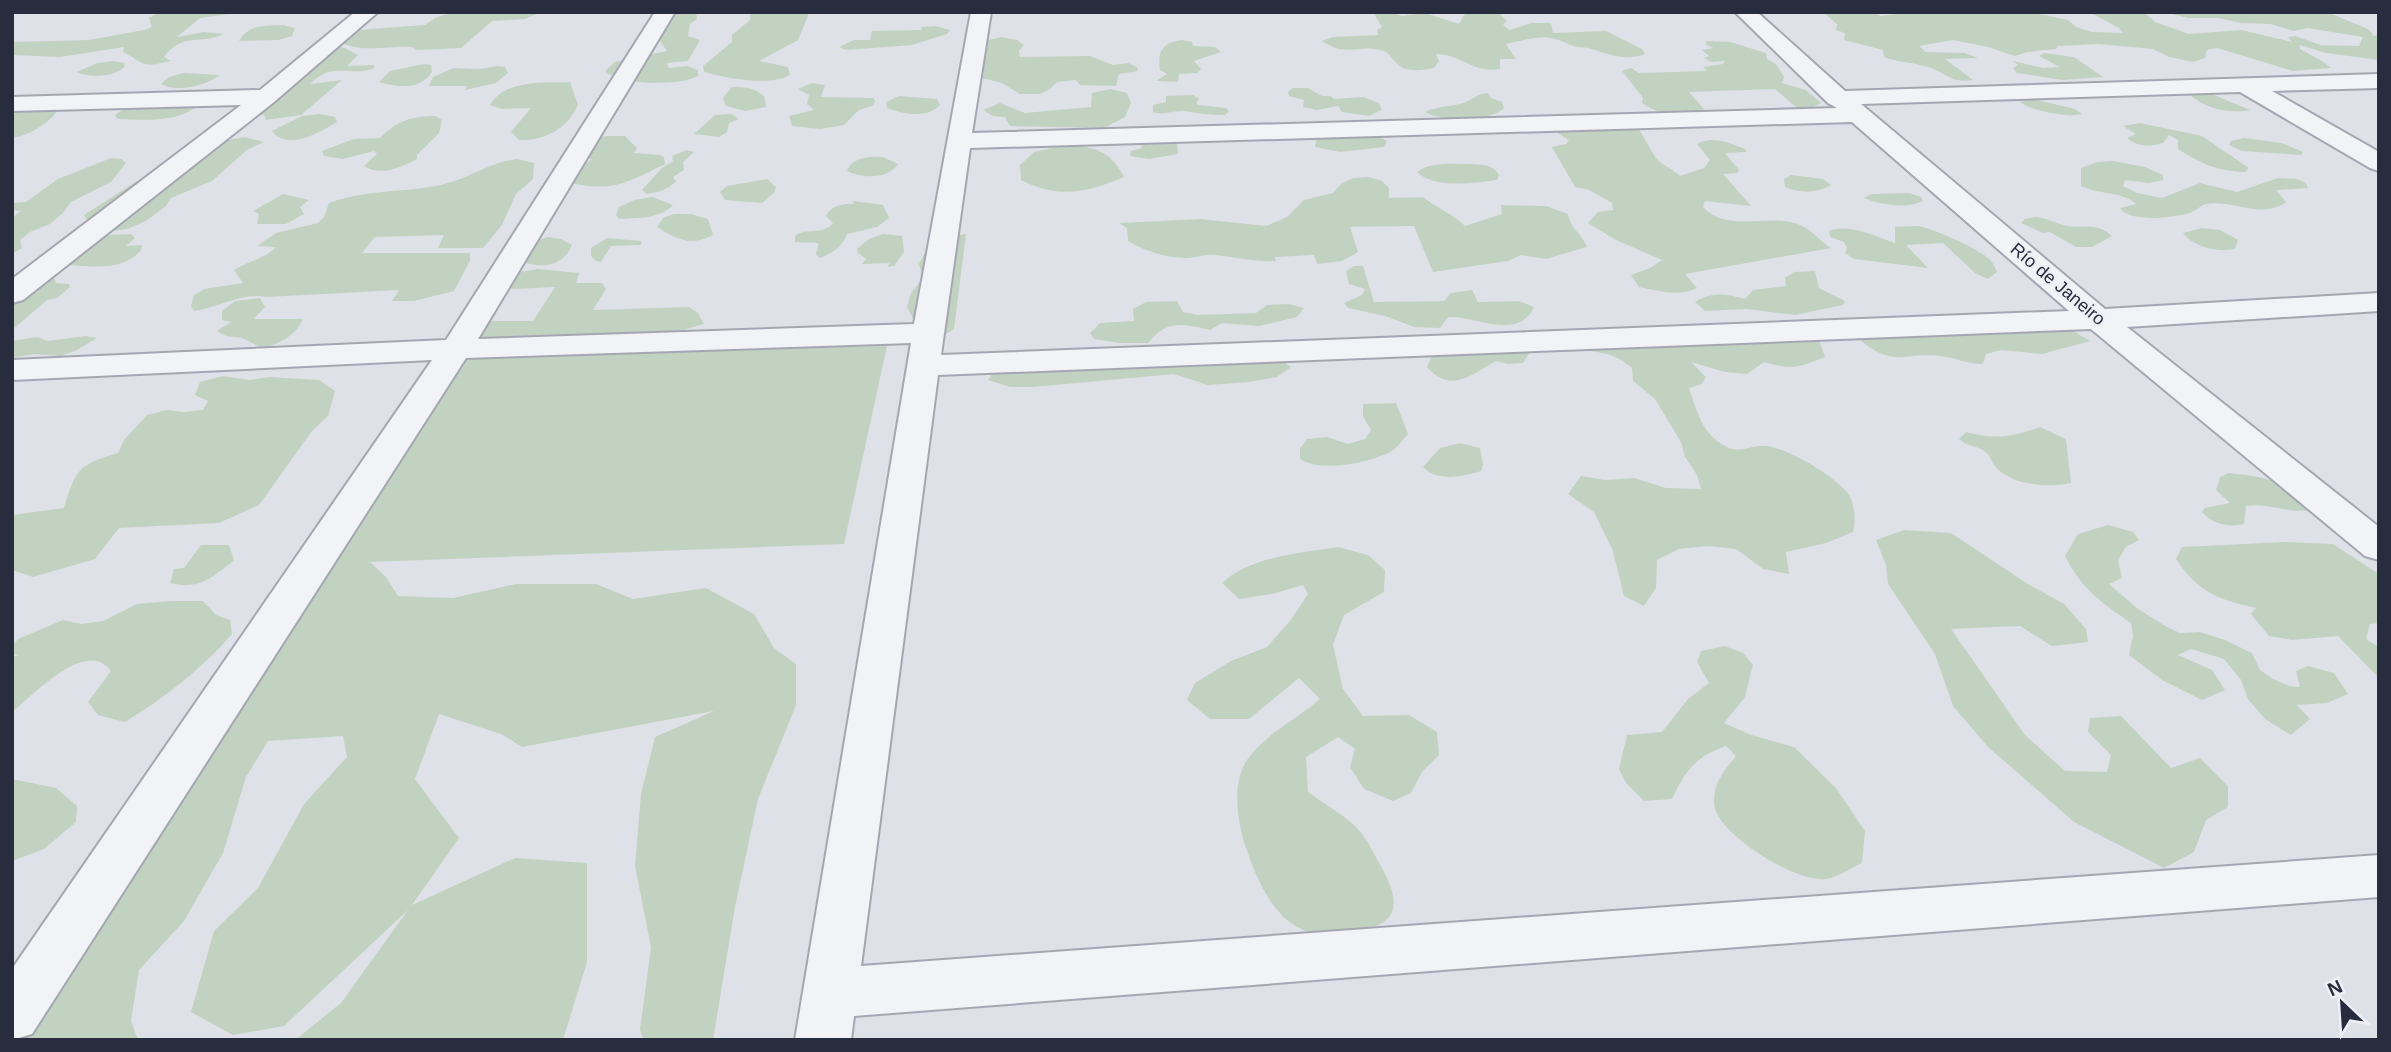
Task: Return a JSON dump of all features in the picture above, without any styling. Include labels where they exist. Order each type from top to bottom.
[{"type":"street","points":[[17,286],[266,97],[368,12]]},
{"type":"street","points":[[12,1016],[456,349],[665,12]]},
{"type":"street","points":[[981,12],[926,349],[827,1016],[2379,876]]},
{"type":"street","name":"Río de Janeiro","points":[[1745,12],[1846,106],[2098,319],[2379,547]]},
{"type":"street","points":[[958,141],[1846,106],[2379,81]]},
{"type":"street","points":[[2248,87],[2379,163]]},
{"type":"street","points":[[12,104],[266,97]]},
{"type":"street","points":[[12,370],[456,349],[926,349],[2098,319],[2379,302]]},
{"type":"green space","points":[[159,12],[244,12],[200,18],[177,37],[204,32],[224,34],[178,44],[164,57],[171,61],[161,63],[149,65],[141,62],[123,52],[124,47],[60,57],[12,55],[12,42],[89,40],[144,30],[152,27],[149,18]]},
{"type":"green space","points":[[452,12],[539,13],[525,19],[492,21],[461,48],[363,48],[344,44],[337,39],[357,30],[425,25]]},
{"type":"green space","points":[[661,12],[696,12],[697,19],[690,24],[688,36],[700,40],[688,61],[667,63],[669,68],[687,66],[698,70],[698,76],[678,82],[650,83],[623,80],[605,71],[615,62],[667,51],[660,41],[640,35],[644,25]]},
{"type":"green space","points":[[750,12],[807,12],[808,16],[798,40],[759,61],[788,67],[790,75],[781,79],[759,81],[704,72],[703,66],[732,42],[732,35],[750,20]]},
{"type":"green space","points":[[1373,12],[1392,12],[1402,16],[1425,13],[1459,24],[1465,14],[1498,12],[1507,21],[1503,25],[1510,30],[1531,23],[1551,23],[1553,33],[1606,31],[1642,49],[1645,54],[1618,56],[1553,39],[1539,38],[1506,44],[1516,59],[1500,59],[1500,69],[1483,69],[1453,57],[1436,54],[1439,61],[1434,68],[1413,70],[1401,67],[1384,51],[1338,49],[1322,41],[1333,37],[1378,35],[1377,30],[1382,27]]},
{"type":"green space","points":[[1823,12],[1874,12],[1880,16],[1915,12],[2031,12],[2068,20],[2076,27],[2092,32],[2123,33],[2119,28],[2091,13],[2144,12],[2155,22],[2189,34],[2241,30],[2292,42],[2288,37],[2295,36],[2321,45],[2359,46],[2363,37],[2307,28],[2294,31],[2270,24],[2240,23],[2219,18],[2188,18],[2163,12],[2327,12],[2368,29],[2372,36],[2379,35],[2379,60],[2326,53],[2300,45],[2300,49],[2331,68],[2293,71],[2217,48],[2207,50],[2205,58],[2193,62],[2169,57],[2153,49],[2099,44],[2058,46],[2056,49],[2015,56],[1953,40],[1919,46],[1926,52],[1965,53],[1978,58],[1945,59],[1973,80],[1965,81],[1931,68],[1889,59],[1884,57],[1883,50],[1844,40],[1845,33],[1836,30],[1837,24]]},
{"type":"green space","points":[[283,25],[295,28],[292,36],[278,40],[239,41],[253,29]]},
{"type":"green space","points":[[935,26],[950,30],[947,34],[912,45],[846,50],[839,47],[854,40],[870,40],[872,31],[921,30],[922,27]]},
{"type":"green space","points":[[1001,37],[1017,40],[1024,45],[1019,51],[1020,57],[1090,56],[1113,65],[1128,63],[1137,67],[1138,71],[1119,74],[1116,86],[1080,85],[1076,80],[1057,82],[1040,94],[1020,94],[1002,83],[970,75],[985,41]]},
{"type":"green space","points":[[1182,40],[1192,42],[1193,46],[1215,47],[1221,52],[1194,61],[1201,69],[1197,73],[1179,74],[1178,82],[1156,81],[1167,74],[1160,70],[1163,49],[1170,43]]},
{"type":"green space","points":[[1706,41],[1730,42],[1766,53],[1767,59],[1776,64],[1784,77],[1782,83],[1806,90],[1821,103],[1813,107],[1797,108],[1775,89],[1689,92],[1704,109],[1680,114],[1664,113],[1642,103],[1643,98],[1622,71],[1631,68],[1639,73],[1707,71],[1703,67],[1723,64],[1725,61],[1711,62],[1704,58],[1709,56],[1702,50],[1714,48],[1706,45]]},
{"type":"green space","points":[[333,46],[345,48],[358,55],[347,66],[374,65],[374,68],[365,71],[334,71],[318,77],[310,84],[342,80],[301,115],[266,120],[264,115],[236,111],[273,83],[274,78],[302,73],[303,62],[295,59],[298,55]]},
{"type":"green space","points":[[2044,53],[2074,57],[2103,77],[2063,80],[2017,73],[2013,68],[2018,65],[2013,61],[2043,68],[2060,67],[2039,56]]},
{"type":"green space","points":[[98,63],[124,63],[125,66],[115,73],[102,76],[76,72]]},
{"type":"green space","points":[[431,65],[432,72],[415,85],[401,86],[379,82],[390,71]]},
{"type":"green space","points":[[505,67],[508,73],[496,83],[465,90],[467,86],[429,86],[433,77],[454,68],[479,69]]},
{"type":"green space","points":[[183,73],[220,75],[191,87],[175,88],[161,84],[169,77]]},
{"type":"green space","points":[[570,82],[578,105],[568,121],[546,136],[519,140],[511,132],[531,108],[502,109],[490,105],[505,91],[515,87]]},
{"type":"green space","points":[[812,83],[825,85],[821,97],[874,98],[875,102],[872,106],[859,110],[844,125],[820,129],[792,126],[789,116],[814,110],[807,104],[809,95],[798,89]]},
{"type":"green space","points":[[732,87],[745,87],[756,91],[764,96],[766,107],[745,111],[726,106],[723,98]]},
{"type":"green space","points":[[1293,88],[1308,88],[1334,99],[1363,97],[1379,103],[1382,110],[1369,116],[1342,112],[1338,106],[1317,110],[1303,107],[1304,100],[1289,96],[1288,92]]},
{"type":"green space","points":[[1111,89],[1127,93],[1131,103],[1125,117],[1104,128],[1010,126],[1005,117],[993,116],[983,110],[1000,103],[1025,113],[1091,107],[1092,93]]},
{"type":"green space","points":[[2185,89],[2200,89],[2250,110],[2214,108],[2197,101]]},
{"type":"green space","points":[[1488,93],[1491,98],[1502,102],[1504,108],[1498,113],[1478,118],[1454,119],[1425,112],[1463,103]]},
{"type":"green space","points":[[1193,95],[1199,99],[1196,103],[1198,105],[1226,108],[1229,111],[1225,115],[1183,111],[1153,112],[1153,105],[1166,102],[1166,96]]},
{"type":"green space","points":[[899,96],[937,99],[940,105],[921,114],[887,108],[886,102]]},
{"type":"green space","points":[[2033,99],[2075,109],[2082,114],[2050,113],[2020,102]]},
{"type":"green space","points":[[199,104],[182,114],[161,119],[118,119],[115,116],[121,111],[142,105]]},
{"type":"green space","points":[[12,107],[58,110],[37,128],[12,138]]},
{"type":"green space","points":[[320,114],[335,117],[337,122],[313,135],[295,140],[279,137],[272,131],[302,116]]},
{"type":"green space","points":[[731,114],[739,119],[729,123],[727,132],[719,137],[694,134],[715,115]]},
{"type":"green space","points":[[435,116],[442,120],[439,133],[417,155],[417,159],[397,168],[377,171],[364,166],[377,154],[374,151],[343,159],[324,156],[322,151],[354,139],[380,138],[392,127],[405,121]]},
{"type":"green space","points":[[1633,123],[1656,158],[1680,176],[1704,168],[1710,160],[1697,144],[1703,141],[1721,141],[1745,149],[1747,152],[1725,153],[1739,170],[1737,173],[1723,174],[1751,206],[1705,201],[1703,207],[1724,219],[1775,220],[1800,225],[1831,248],[1685,274],[1697,288],[1690,291],[1668,292],[1639,287],[1631,275],[1662,260],[1616,240],[1588,223],[1598,212],[1613,210],[1612,203],[1589,190],[1575,187],[1552,147],[1566,144],[1569,140],[1556,132],[1555,124]]},
{"type":"green space","points":[[2140,123],[2202,136],[2249,168],[2245,172],[2210,166],[2178,149],[2178,140],[2169,135],[2163,143],[2135,143],[2127,138],[2136,134],[2123,126]]},
{"type":"green space","points":[[1374,133],[1387,141],[1384,147],[1340,152],[1315,147],[1317,137]]},
{"type":"green space","points":[[625,136],[637,148],[634,153],[659,155],[664,157],[665,164],[618,184],[596,186],[567,182],[574,172],[592,159],[584,158],[590,139]]},
{"type":"green space","points":[[244,137],[264,142],[247,150],[212,181],[171,198],[166,206],[146,221],[127,229],[100,233],[90,225],[84,215],[137,181],[214,143]]},
{"type":"green space","points":[[2244,138],[2282,143],[2303,152],[2301,155],[2242,151],[2229,145],[2231,141]]},
{"type":"green space","points":[[1145,142],[1177,142],[1178,154],[1149,159],[1130,156],[1131,151],[1140,149]]},
{"type":"green space","points":[[1061,146],[1091,148],[1106,154],[1124,177],[1097,187],[1072,192],[1048,190],[1021,180],[1020,165],[1034,152]]},
{"type":"green space","points":[[687,150],[694,152],[683,162],[684,170],[673,177],[676,181],[673,184],[654,193],[646,194],[642,190],[662,168],[673,161],[672,156]]},
{"type":"green space","points":[[883,157],[898,164],[888,173],[874,176],[847,171],[857,160]]},
{"type":"green space","points":[[111,158],[121,159],[126,163],[111,182],[71,202],[50,224],[30,232],[20,240],[22,248],[12,254],[12,218],[21,211],[12,210],[12,203],[26,202],[58,179]]},
{"type":"green space","points":[[517,159],[534,163],[533,179],[516,194],[502,225],[483,248],[438,248],[444,235],[375,237],[362,253],[470,253],[470,261],[454,291],[414,301],[392,301],[399,290],[257,296],[239,298],[194,311],[191,306],[194,295],[204,289],[243,283],[234,270],[276,247],[257,246],[276,233],[318,223],[324,217],[329,203],[357,195],[441,185],[498,163]]},
{"type":"green space","points":[[2113,161],[2145,167],[2163,175],[2163,180],[2149,183],[2125,180],[2123,186],[2137,193],[2162,198],[2200,183],[2237,192],[2278,178],[2297,179],[2306,183],[2308,188],[2276,190],[2286,202],[2267,209],[2216,203],[2175,216],[2133,216],[2120,208],[2136,204],[2130,200],[2081,186],[2081,168],[2097,162]]},
{"type":"green space","points":[[1471,164],[1494,169],[1499,175],[1497,180],[1444,183],[1417,172],[1429,166]]},
{"type":"green space","points":[[1791,175],[1823,179],[1831,185],[1808,192],[1785,187],[1784,179]]},
{"type":"green space","points":[[1369,177],[1382,181],[1389,188],[1389,198],[1423,197],[1465,226],[1502,214],[1501,205],[1546,206],[1568,214],[1587,247],[1546,259],[1521,255],[1508,261],[1433,272],[1414,226],[1350,227],[1358,252],[1342,261],[1317,264],[1314,255],[1275,257],[1276,261],[1268,261],[1214,255],[1179,258],[1164,255],[1128,241],[1127,228],[1119,223],[1201,219],[1266,226],[1287,217],[1304,200],[1333,193],[1342,183],[1353,178]]},
{"type":"green space","points":[[767,179],[776,187],[774,193],[762,203],[725,200],[720,192],[727,186]]},
{"type":"green space","points":[[1909,193],[1921,197],[1923,201],[1894,205],[1864,198],[1871,194]]},
{"type":"green space","points":[[283,194],[309,200],[300,207],[304,214],[286,224],[257,224],[259,214],[253,211]]},
{"type":"green space","points":[[653,197],[673,205],[668,210],[648,217],[619,219],[616,215],[619,207],[634,200]]},
{"type":"green space","points":[[854,201],[883,205],[889,218],[877,227],[847,234],[836,249],[819,258],[816,254],[819,243],[795,242],[795,236],[799,233],[829,227],[833,223],[826,216],[831,209],[853,204]]},
{"type":"green space","points":[[674,214],[691,214],[708,219],[713,235],[705,239],[684,240],[657,227],[663,218]]},
{"type":"green space","points":[[2035,217],[2068,226],[2096,227],[2112,236],[2092,247],[2076,247],[2050,232],[2043,233],[2021,223],[2025,219]]},
{"type":"green space","points":[[1918,226],[1974,249],[1989,259],[1997,272],[1988,279],[1975,273],[1943,243],[1906,245],[1928,268],[1854,259],[1845,253],[1847,248],[1844,242],[1830,237],[1829,231],[1854,229],[1895,243],[1895,227]]},
{"type":"green space","points":[[2202,228],[2220,230],[2238,240],[2235,249],[2207,248],[2183,233]]},
{"type":"green space","points":[[131,234],[135,238],[126,246],[142,245],[141,250],[125,262],[106,266],[66,265],[104,235]]},
{"type":"green space","points":[[883,234],[902,236],[904,252],[894,266],[888,267],[889,263],[862,264],[866,259],[857,249],[869,239]]},
{"type":"green space","points":[[966,234],[954,329],[942,336],[917,326],[907,307],[911,293],[923,278],[919,264],[932,239]]},
{"type":"green space","points":[[548,237],[561,239],[572,245],[562,259],[548,265],[540,265],[516,259],[534,241]]},
{"type":"green space","points":[[607,238],[641,241],[641,245],[611,246],[601,262],[596,261],[591,256],[591,248]]},
{"type":"green space","points":[[1354,266],[1363,266],[1374,302],[1444,301],[1451,293],[1472,290],[1478,302],[1519,301],[1534,307],[1527,317],[1518,323],[1507,325],[1448,317],[1440,328],[1414,327],[1385,316],[1348,308],[1344,303],[1362,295],[1365,289],[1349,284],[1346,271]]},
{"type":"green space","points":[[538,269],[579,273],[576,283],[602,283],[606,289],[593,310],[689,307],[698,313],[704,324],[668,338],[482,340],[463,336],[487,316],[491,321],[533,321],[555,287],[514,289],[498,284],[514,273]]},
{"type":"green space","points":[[1815,271],[1819,288],[1845,301],[1843,305],[1795,315],[1747,309],[1705,311],[1695,302],[1708,296],[1720,295],[1745,299],[1753,290],[1786,286],[1785,278],[1794,272]]},
{"type":"green space","points":[[54,278],[56,283],[69,284],[70,287],[57,298],[47,300],[12,330],[12,298],[41,279]]},
{"type":"green space","points":[[260,298],[265,307],[254,319],[303,319],[291,335],[281,342],[262,348],[242,338],[226,336],[217,331],[231,322],[222,320],[222,311],[235,301]]},
{"type":"green space","points":[[1177,301],[1183,312],[1197,315],[1256,313],[1267,305],[1289,304],[1304,308],[1297,317],[1259,326],[1222,323],[1210,330],[1176,325],[1162,330],[1148,343],[1094,339],[1090,333],[1100,323],[1134,321],[1133,309],[1146,302]]},
{"type":"green space","points":[[2068,328],[2090,341],[2042,354],[2001,350],[1986,354],[1983,364],[1927,355],[1891,357],[1861,341],[1862,332]]},
{"type":"green space","points":[[1749,335],[1812,336],[1820,343],[1825,357],[1794,367],[1764,362],[1747,374],[1725,372],[1691,362],[1706,377],[1702,384],[1689,388],[1701,421],[1717,441],[1730,449],[1761,446],[1777,448],[1809,463],[1830,477],[1846,491],[1851,500],[1853,532],[1826,543],[1786,552],[1789,574],[1763,569],[1736,549],[1707,546],[1679,549],[1657,560],[1656,588],[1644,606],[1624,596],[1613,551],[1594,512],[1568,494],[1581,476],[1605,480],[1634,478],[1666,488],[1701,489],[1697,475],[1685,457],[1681,442],[1655,399],[1633,381],[1632,368],[1612,356],[1577,348],[1746,344]]},
{"type":"green space","points":[[86,336],[97,338],[61,356],[34,354],[12,358],[12,341],[37,337],[48,341]]},
{"type":"green space","points":[[1521,345],[1530,352],[1523,363],[1508,364],[1496,361],[1470,376],[1453,381],[1436,375],[1427,367],[1433,352]]},
{"type":"green space","points":[[887,346],[844,544],[370,562],[386,577],[398,596],[453,598],[516,584],[596,584],[633,599],[706,588],[754,614],[774,648],[796,664],[796,705],[758,799],[735,907],[713,1040],[644,1040],[640,1030],[651,947],[635,866],[641,794],[655,737],[714,711],[522,747],[501,734],[439,714],[415,779],[459,838],[412,905],[515,858],[587,863],[587,962],[563,1040],[295,1040],[341,1003],[408,910],[284,1026],[233,1035],[191,1012],[214,931],[258,888],[304,804],[347,757],[343,736],[268,741],[246,777],[223,853],[184,921],[139,970],[131,1021],[138,1040],[21,1040],[242,709],[278,631],[456,357]]},
{"type":"green space","points":[[1274,355],[1291,367],[1277,377],[1249,382],[1208,385],[1174,374],[1033,387],[1010,387],[988,380],[992,374],[1008,370],[1063,371]]},
{"type":"green space","points":[[223,376],[249,380],[270,377],[319,380],[335,391],[328,416],[312,431],[259,505],[219,523],[119,528],[95,559],[33,577],[12,570],[12,515],[64,508],[80,471],[94,461],[118,453],[124,440],[147,415],[167,410],[203,410],[208,401],[195,395],[200,382]]},
{"type":"green space","points":[[1396,403],[1408,434],[1392,451],[1346,465],[1320,465],[1300,459],[1300,449],[1307,439],[1327,437],[1348,444],[1365,439],[1371,430],[1363,416],[1363,404]]},
{"type":"green space","points":[[2040,427],[2066,439],[2071,483],[2040,485],[2019,481],[2000,471],[1985,451],[1959,439],[1966,432],[2003,436]]},
{"type":"green space","points":[[1460,443],[1480,448],[1483,464],[1481,471],[1442,476],[1423,467],[1440,448]]},
{"type":"green space","points":[[2229,473],[2266,479],[2283,486],[2310,510],[2246,506],[2244,524],[2226,525],[2216,522],[2202,512],[2205,508],[2230,503],[2216,490],[2220,477]]},
{"type":"green space","points":[[2108,525],[2133,532],[2139,540],[2126,547],[2118,560],[2122,578],[2109,584],[2138,609],[2180,633],[2200,632],[2252,653],[2260,670],[2289,686],[2300,687],[2296,671],[2308,666],[2334,673],[2348,694],[2327,703],[2297,705],[2310,719],[2291,735],[2265,719],[2248,699],[2241,680],[2224,659],[2191,649],[2178,655],[2212,670],[2225,690],[2202,700],[2162,680],[2129,655],[2133,636],[2131,623],[2085,587],[2065,556],[2078,534]]},
{"type":"green space","points":[[1904,530],[1951,533],[2028,584],[2064,604],[2086,629],[2088,642],[2052,646],[2020,626],[1951,629],[2025,735],[2065,771],[2107,772],[2111,755],[2088,732],[2090,718],[2121,716],[2171,768],[2200,758],[2228,786],[2228,807],[2206,820],[2194,852],[2164,868],[2074,822],[1988,747],[1953,706],[1935,654],[1888,584],[1886,565],[1876,540]]},
{"type":"green space","points":[[2286,542],[2333,544],[2379,574],[2379,623],[2370,624],[2366,639],[2379,647],[2379,678],[2338,636],[2292,640],[2269,636],[2251,614],[2256,608],[2210,593],[2193,580],[2176,559],[2182,547]]},
{"type":"green space","points":[[201,545],[229,545],[234,560],[197,584],[170,583],[174,569],[184,568]]},
{"type":"green space","points":[[1338,547],[1368,555],[1385,570],[1384,592],[1344,615],[1333,645],[1343,689],[1363,716],[1409,715],[1437,732],[1439,755],[1422,772],[1411,793],[1393,801],[1364,789],[1350,767],[1355,749],[1338,737],[1306,757],[1308,792],[1359,830],[1385,873],[1394,905],[1385,921],[1374,927],[1321,932],[1306,931],[1290,922],[1280,914],[1265,892],[1244,842],[1237,800],[1242,769],[1255,750],[1320,699],[1299,678],[1249,719],[1210,719],[1187,700],[1195,683],[1231,661],[1267,647],[1290,621],[1308,594],[1303,585],[1272,594],[1239,599],[1222,583],[1234,574],[1262,561]]},
{"type":"green space","points":[[203,601],[216,615],[230,620],[232,634],[195,671],[154,703],[125,722],[98,715],[88,702],[111,671],[100,662],[88,661],[60,672],[12,712],[12,657],[19,655],[12,653],[12,646],[18,639],[63,620],[81,624],[103,621],[137,604]]},
{"type":"green space","points":[[1725,646],[1743,653],[1753,665],[1745,697],[1724,723],[1751,735],[1794,747],[1836,788],[1865,831],[1862,863],[1831,878],[1813,878],[1779,865],[1743,842],[1718,816],[1714,804],[1717,784],[1736,756],[1726,746],[1699,760],[1682,780],[1672,799],[1644,801],[1626,783],[1619,769],[1627,735],[1662,732],[1688,699],[1709,683],[1697,662],[1701,651]]},
{"type":"green space","points":[[12,779],[56,788],[77,806],[76,822],[44,849],[15,860],[12,859]]}]
